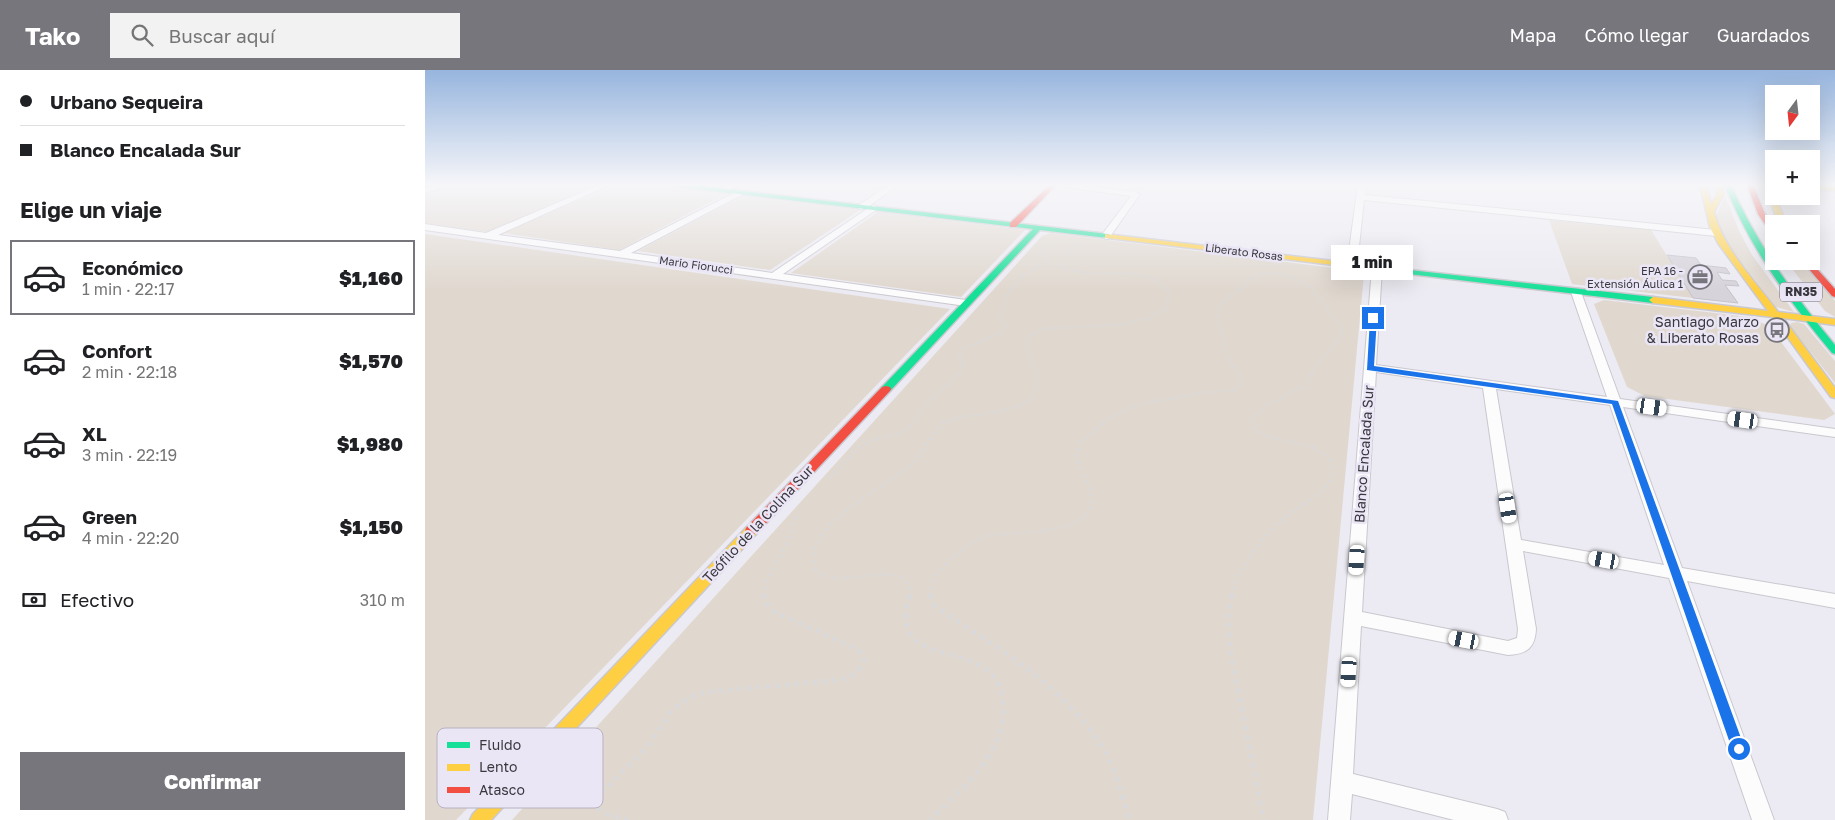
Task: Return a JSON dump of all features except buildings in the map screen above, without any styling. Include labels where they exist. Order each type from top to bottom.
[{"type":"main road","name":"Liberato Rosas","points":[[973,220],[1831,322]]},
{"type":"main road","points":[[1013,225],[1018,220]]},
{"type":"main road","points":[[1712,220],[1716,233],[1774,315],[1835,395]]},
{"type":"main road","name":"RN35","points":[[1742,220],[1758,254],[1778,282],[1835,351]]},
{"type":"main road","points":[[1755,220],[1765,238]]},
{"type":"main road","name":"Teófilo de la Colina Sur","points":[[566,728],[1038,228]]},
{"type":"main road","name":"RN35","points":[[1786,270],[1831,322],[1835,331]]},
{"type":"main road","points":[[1814,270],[1835,294]]},
{"type":"main road","name":"Teófilo de la Colina Sur","points":[[479,820],[490,808]]},
{"type":"street","points":[[487,236],[524,220]]},
{"type":"street","points":[[621,255],[680,220]]},
{"type":"street","points":[[774,276],[850,220]]},
{"type":"street","points":[[1107,236],[1118,220]]},
{"type":"street","points":[[1351,265],[1358,220]]},
{"type":"street","points":[[1588,220],[1716,233]]},
{"type":"street","name":"Mario Fiorucci","points":[[425,227],[966,303]]},
{"type":"street","name":"Blanco Encalada Sur","points":[[1339,820],[1377,268]]},
{"type":"street","points":[[1576,292],[1763,820]]},
{"type":"street","points":[[1370,368],[1835,433]]},
{"type":"street","points":[[1353,617],[1501,647],[1519,647],[1526,641],[1527,629],[1489,385]]},
{"type":"street","points":[[1514,544],[1835,602]]},
{"type":"street","points":[[1341,781],[1497,820]]},
{"type":"path","points":[[822,486],[860,447],[873,440],[898,434],[911,427],[924,406],[960,372],[963,364],[959,355],[962,349],[1003,333],[1006,326],[999,315],[1009,290],[1021,277],[1046,262],[1047,256],[1043,246],[1051,241]]},
{"type":"path","points":[[930,820],[979,769],[988,757],[1002,722],[1004,702],[1002,690],[997,680],[981,666],[934,650],[911,636],[903,617],[911,590],[905,578],[891,573],[879,573],[840,580],[831,579],[816,570],[813,557],[820,541],[834,523],[857,502],[914,462],[932,433],[944,422],[963,415],[1004,411],[1022,404],[1029,398],[1037,384],[1026,341],[1032,333],[1044,329],[1078,328],[1124,323],[1157,315],[1167,308],[1169,291],[1160,282],[1133,274],[1075,272],[1063,268],[1061,265],[1062,258],[1075,246],[1070,242]]},
{"type":"path","points":[[1129,820],[1108,758],[1091,731],[1023,667],[935,606],[931,602],[928,592],[933,579],[944,566],[984,538],[1033,532],[1076,522],[1085,516],[1090,509],[1091,502],[1087,483],[1077,462],[1076,451],[1085,437],[1119,413],[1148,401],[1182,398],[1206,392],[1227,393],[1236,390],[1242,378],[1223,351],[1223,337],[1218,322],[1219,311],[1224,301],[1253,278],[1270,272],[1285,274],[1305,283],[1343,329],[1340,338],[1319,362],[1309,382],[1299,391],[1259,410],[1251,419],[1251,424],[1260,432],[1303,444],[1321,452],[1332,464],[1333,471],[1328,484],[1280,521],[1261,542],[1238,582],[1229,606],[1228,633],[1230,650],[1264,820]]},
{"type":"path","points":[[603,792],[648,746],[672,710],[687,698],[706,692],[840,680],[849,678],[861,668],[864,661],[859,650],[775,612],[768,607],[763,598],[766,579],[787,543],[791,523],[802,507]]},
{"type":"path","points":[[599,808],[609,815],[628,820]]},
{"type":"shaded area","points":[[425,220],[515,220],[488,232],[425,223]]},
{"type":"shaded area","points":[[533,220],[676,220],[619,250],[503,233]]},
{"type":"shaded area","points":[[697,220],[845,220],[770,270],[638,251]]},
{"type":"shaded area","points":[[867,220],[943,220],[1025,230],[961,297],[791,273]]},
{"type":"shaded area","points":[[1549,220],[1651,230],[1693,298],[1572,284]]},
{"type":"shaded area","points":[[1718,220],[1735,220],[1752,255],[1794,312],[1776,307],[1728,245]]},
{"type":"shaded area","points":[[1051,233],[1358,271],[1364,274],[1313,820],[512,820],[523,808],[603,808],[603,728],[595,728],[1042,236]]},
{"type":"shaded area","points":[[425,234],[950,309],[545,728],[437,728],[437,808],[468,808],[456,820],[425,820]]},
{"type":"shaded area","points":[[1793,270],[1808,270],[1835,301],[1835,317],[1825,311]]},
{"type":"shaded area","points":[[1604,300],[1749,317],[1769,326],[1835,414],[1824,420],[1645,396],[1627,387],[1594,304]]},
{"type":"shaded area","points":[[1791,323],[1804,324],[1835,361],[1835,383],[1790,326]]},
{"type":"traffic: fast","points":[[973,220],[1108,236]]},
{"type":"traffic: fast","points":[[1744,220],[1774,272],[1835,351]]},
{"type":"traffic: fast","points":[[886,389],[1038,228]]},
{"type":"traffic: fast","points":[[1359,266],[1653,300]]},
{"type":"traffic: slow","points":[[1712,220],[1722,243],[1835,395]]},
{"type":"traffic: slow","points":[[1108,236],[1359,266]]},
{"type":"traffic: slow","points":[[1653,300],[1835,322]]},
{"type":"traffic: slow","points":[[566,728],[751,531]]},
{"type":"traffic: slow","points":[[479,820],[490,808]]},
{"type":"traffic: jam","points":[[1013,225],[1018,220]]},
{"type":"traffic: jam","points":[[1814,270],[1835,294]]},
{"type":"traffic: jam","points":[[751,531],[886,389]]},
{"type":"place","name":"EPA 16 - Extensión Áulica 1","points":[[1700,277]]},
{"type":"place","name":"Santiago Marzo & Liberato Rosas","points":[[1777,330]]},
{"type":"route","points":[[1373,318],[1370,368],[1615,402],[1739,749]]}]
